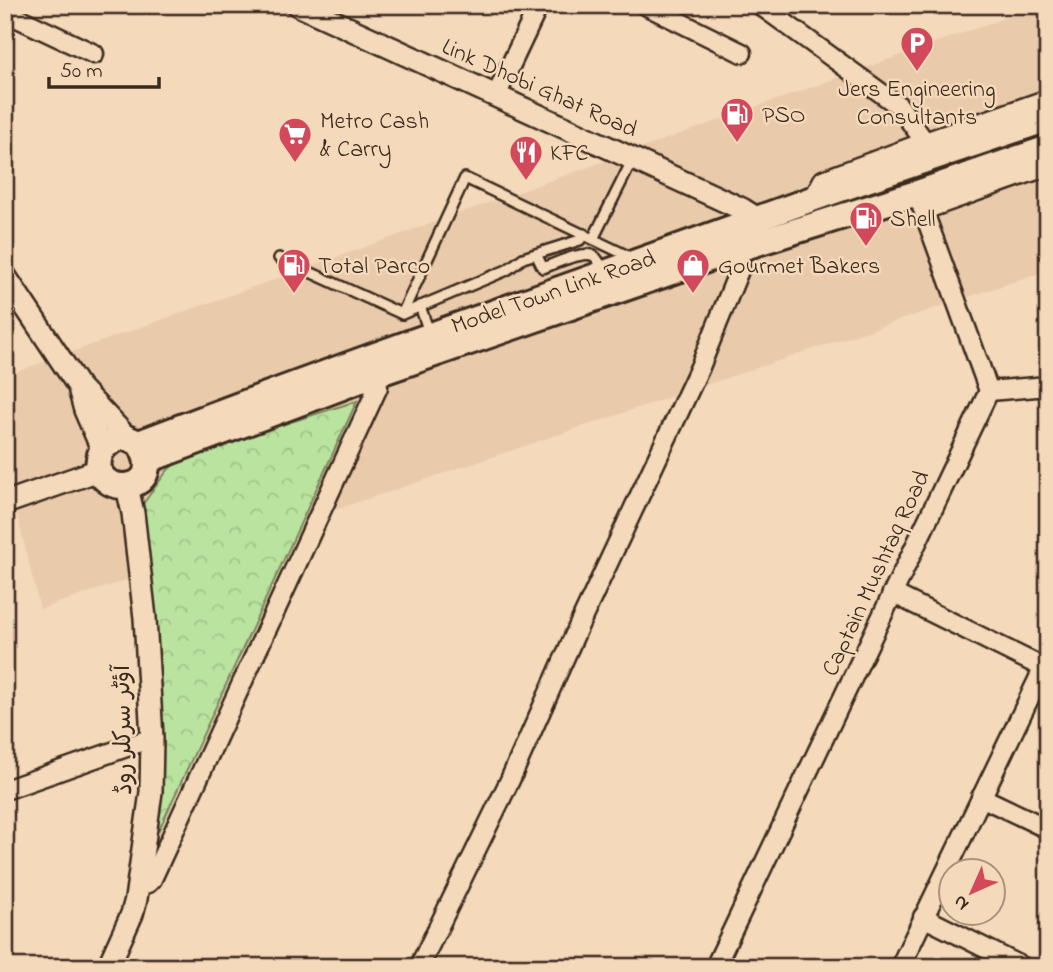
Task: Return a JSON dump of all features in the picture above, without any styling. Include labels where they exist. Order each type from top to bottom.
[{"type":"main road","name":"Model Town Link Road","points":[[759,231],[813,199],[928,151],[1048,119]]},
{"type":"main road","name":"Model Town Link Road","points":[[138,447],[429,334],[604,272],[759,231],[921,201],[1048,148]]},
{"type":"main road","name":"Model Town Link Road","points":[[138,447],[374,375],[733,239]]},
{"type":"main road","points":[[113,440],[138,447],[147,469],[136,484],[127,487],[115,486],[105,480],[101,459],[113,440]]},
{"type":"street","name":"Link Dhobi Ghat Road","points":[[298,5],[742,209],[753,216],[759,231]]},
{"type":"street","points":[[496,96],[539,5]]},
{"type":"street","points":[[645,5],[742,54]]},
{"type":"street","points":[[760,5],[899,106],[928,151],[1048,99]]},
{"type":"street","points":[[5,12],[94,54]]},
{"type":"street","points":[[1048,166],[998,192],[921,201],[989,391],[1048,386]]},
{"type":"street","points":[[419,967],[510,780],[700,366],[740,268],[733,239]]},
{"type":"street","points":[[5,276],[79,387],[138,447]]},
{"type":"street","points":[[139,886],[148,883],[152,878],[378,387],[374,375]]},
{"type":"street","points":[[5,503],[101,459],[79,387]]},
{"type":"street","name":"Captain Mushtaq Road","points":[[715,967],[989,391]]},
{"type":"street","name":"آؤٹر سرکلر روڈ","points":[[108,967],[132,914],[139,886],[151,792],[152,737],[145,618],[134,513],[127,487]]},
{"type":"street","points":[[892,593],[1046,665],[900,967]]},
{"type":"street","points":[[5,790],[152,737]]},
{"type":"street","points":[[981,797],[1048,829]]},
{"type":"street","points":[[923,917],[1023,967]]},
{"type":"lane","points":[[593,239],[634,158]]},
{"type":"lane","points":[[402,313],[465,178],[626,255],[630,264]]},
{"type":"lane","points":[[279,258],[402,313],[507,270],[523,258],[580,240],[584,234]]},
{"type":"lane","points":[[536,254],[543,268],[585,253],[593,256],[604,272]]},
{"type":"lane","points":[[419,306],[429,334]]},
{"type":"shaded area","points":[[1041,5],[1048,5],[1048,270],[40,609],[5,464],[5,376]]},
{"type":"green space","points":[[357,401],[159,830],[146,825],[140,508],[167,471],[183,456]]},
{"type":"place","name":"Jers Engineering Consultants","points":[[917,73]]},
{"type":"place","name":"PSO","points":[[737,144]]},
{"type":"place","name":"Metro Cash & Carry","points":[[295,164]]},
{"type":"place","name":"KFC","points":[[526,182]]},
{"type":"place","name":"Shell","points":[[866,248]]},
{"type":"place","name":"Total Parco","points":[[294,295]]},
{"type":"place","name":"Gourmet Bakers","points":[[693,295]]}]
